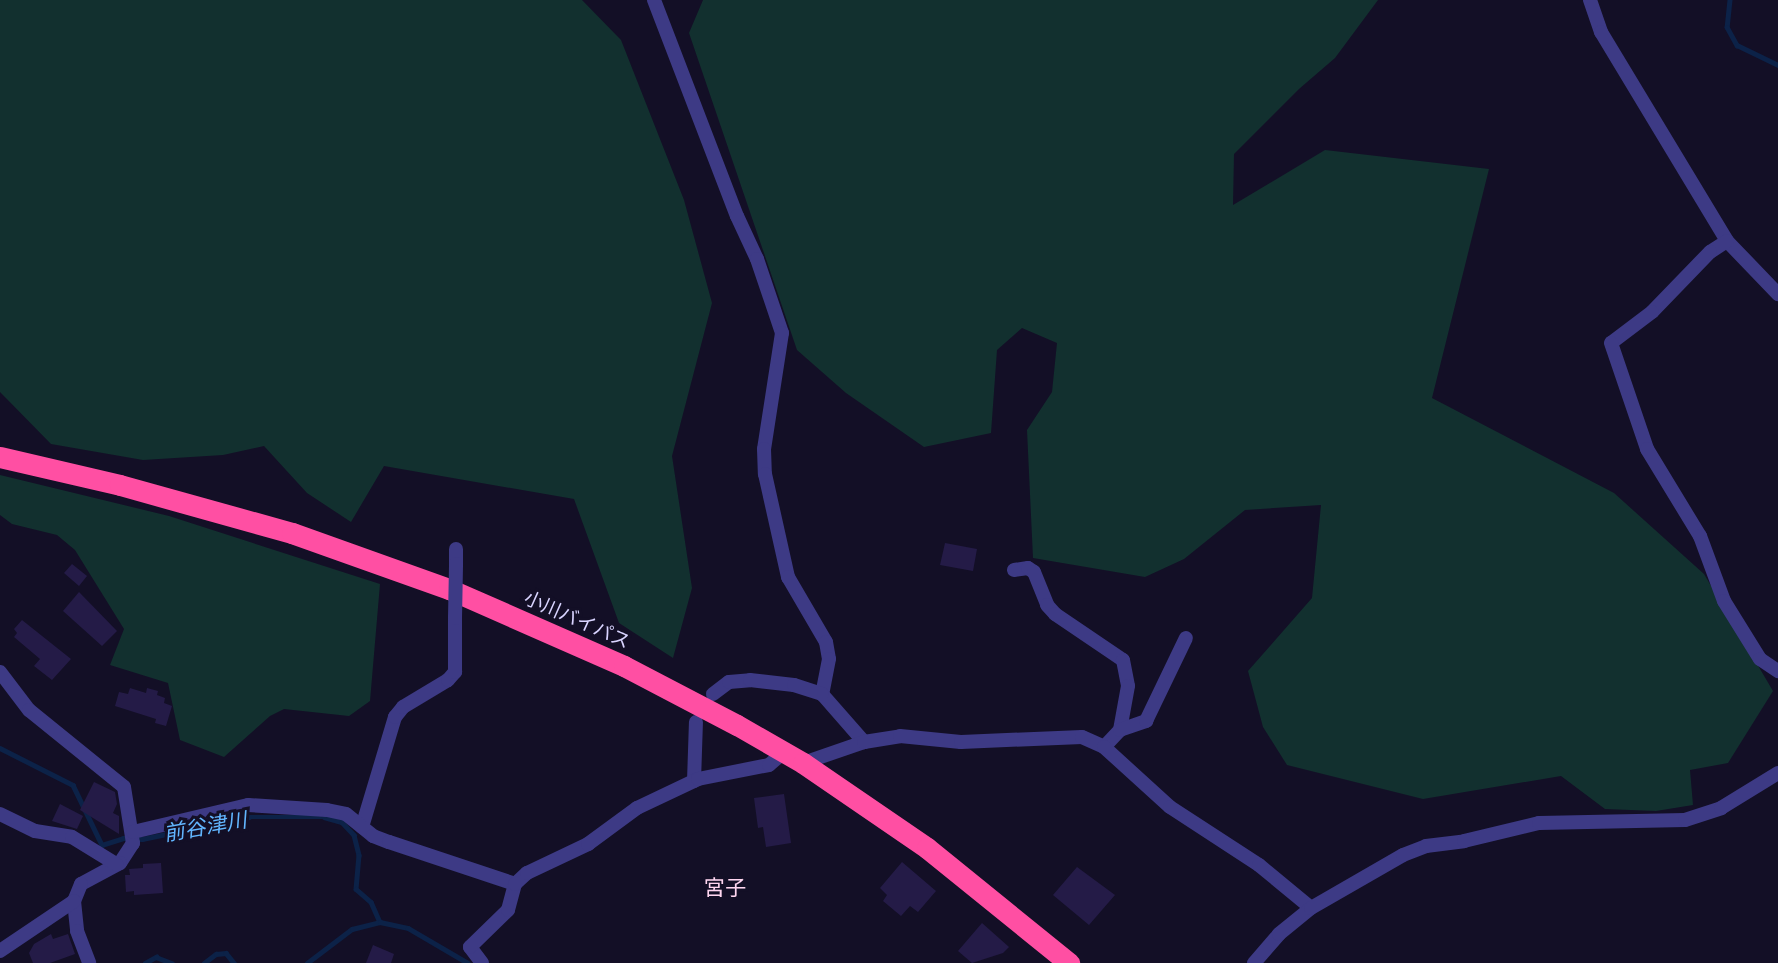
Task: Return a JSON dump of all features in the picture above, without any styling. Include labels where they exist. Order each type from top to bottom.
[{"type":"highway","name":"小川バイパス","points":[[0,457],[205,508],[394,568],[531,623],[624,666],[803,763],[927,848],[1069,963]]},
{"type":"street","points":[[654,0],[737,216],[757,259],[782,333],[764,449],[765,474],[788,577],[826,642],[829,659],[822,694]]},
{"type":"street","points":[[1590,0],[1601,32],[1727,241],[1778,294]]},
{"type":"street","points":[[1727,241],[1710,252],[1652,312],[1611,343],[1647,449],[1700,536],[1724,601],[1760,659],[1778,671]]},
{"type":"street","points":[[362,827],[395,717],[403,707],[449,680],[455,672],[456,556]]},
{"type":"street","points":[[1014,570],[1028,568],[1034,572],[1047,605],[1055,614],[1124,660],[1128,686],[1120,730]]},
{"type":"street","points":[[1104,747],[1120,730],[1146,721],[1186,638]]},
{"type":"street","points":[[0,672],[29,710],[124,788],[133,843],[128,854],[116,864],[81,884],[74,901],[77,930],[89,963]]},
{"type":"street","points":[[713,694],[729,682],[750,680],[794,685],[822,694],[864,742]]},
{"type":"street","points":[[694,781],[696,722]]},
{"type":"street","points":[[803,763],[864,742],[900,736],[961,742],[1082,737],[1104,747],[1170,807],[1259,865],[1311,908]]},
{"type":"street","points":[[482,963],[470,947],[508,910],[515,884],[527,873],[588,844],[638,807],[694,781],[769,765],[784,752]]},
{"type":"street","points":[[1254,963],[1279,934],[1311,908],[1403,855],[1426,846],[1464,841],[1539,822],[1685,820],[1721,808],[1778,773]]},
{"type":"street","points":[[133,832],[248,806],[337,812],[346,814],[362,827],[389,842],[515,884]]},
{"type":"street","points":[[0,814],[35,831],[72,837],[116,864]]},
{"type":"street","points":[[0,951],[74,901]]},
{"type":"green space","points":[[0,0],[582,0],[621,40],[684,200],[712,303],[672,456],[692,588],[673,658],[619,623],[574,499],[384,466],[351,522],[307,493],[264,446],[223,455],[143,460],[51,444],[0,392]]},
{"type":"green space","points":[[703,0],[1378,0],[1335,58],[1299,89],[1234,154],[1233,205],[1325,150],[1489,169],[1432,398],[1614,493],[1704,574],[1773,691],[1728,763],[1690,770],[1693,805],[1656,811],[1605,809],[1561,776],[1423,799],[1287,765],[1263,727],[1248,671],[1312,598],[1321,505],[1245,510],[1184,559],[1145,577],[1033,558],[1027,430],[1052,392],[1057,343],[1022,328],[997,350],[991,433],[924,447],[846,393],[797,350],[689,33]]},
{"type":"green space","points":[[0,475],[169,516],[380,584],[370,701],[349,716],[284,709],[270,716],[224,757],[180,740],[168,683],[110,665],[124,629],[75,550],[57,535],[12,524],[0,515]]},
{"type":"building","points":[[945,543],[977,549],[973,571],[940,565]]},
{"type":"building","points":[[72,564],[87,576],[79,586],[64,573]]},
{"type":"building","points":[[79,592],[117,631],[102,646],[63,611]]},
{"type":"building","points":[[22,620],[71,659],[52,680],[34,666],[40,659],[14,637],[17,633],[14,629]]},
{"type":"building","points":[[130,688],[146,693],[147,688],[158,691],[157,695],[165,698],[164,703],[172,706],[166,726],[155,723],[156,719],[115,706],[119,692],[128,694]]},
{"type":"building","points":[[94,782],[115,792],[117,804],[113,813],[119,816],[119,834],[80,810]]},
{"type":"building","points":[[784,794],[791,843],[766,847],[763,827],[758,828],[754,798]]},
{"type":"building","points":[[60,804],[83,816],[77,829],[52,821]]},
{"type":"building","points":[[902,862],[936,891],[918,912],[910,906],[901,916],[883,901],[887,895],[880,888]]},
{"type":"building","points":[[161,863],[163,893],[134,895],[134,891],[126,892],[125,875],[130,875],[129,869],[143,868],[143,864]]},
{"type":"building","points":[[1077,867],[1115,895],[1089,925],[1053,895]]},
{"type":"building","points":[[982,923],[1009,947],[1003,953],[972,963],[958,951]]},
{"type":"building","points":[[51,934],[53,939],[68,934],[75,954],[50,963],[33,963],[29,953],[34,944]]},
{"type":"building","points":[[373,945],[394,954],[391,963],[366,963]]},
{"type":"waterway","points":[[1730,0],[1727,27],[1737,45],[1778,65]]},
{"type":"waterway","name":"前谷津川","points":[[0,748],[73,785],[102,845],[123,838],[142,839],[249,817],[324,817],[342,822],[354,835],[359,855],[356,889],[371,902],[380,922]]},
{"type":"waterway","points":[[307,963],[352,929],[380,922],[408,928],[468,963]]},
{"type":"waterway","points":[[204,963],[216,954],[226,953],[234,963]]},
{"type":"waterway","points":[[145,963],[156,957],[172,963]]},
{"type":"district","name":"宮子","points":[[725,887]]}]
